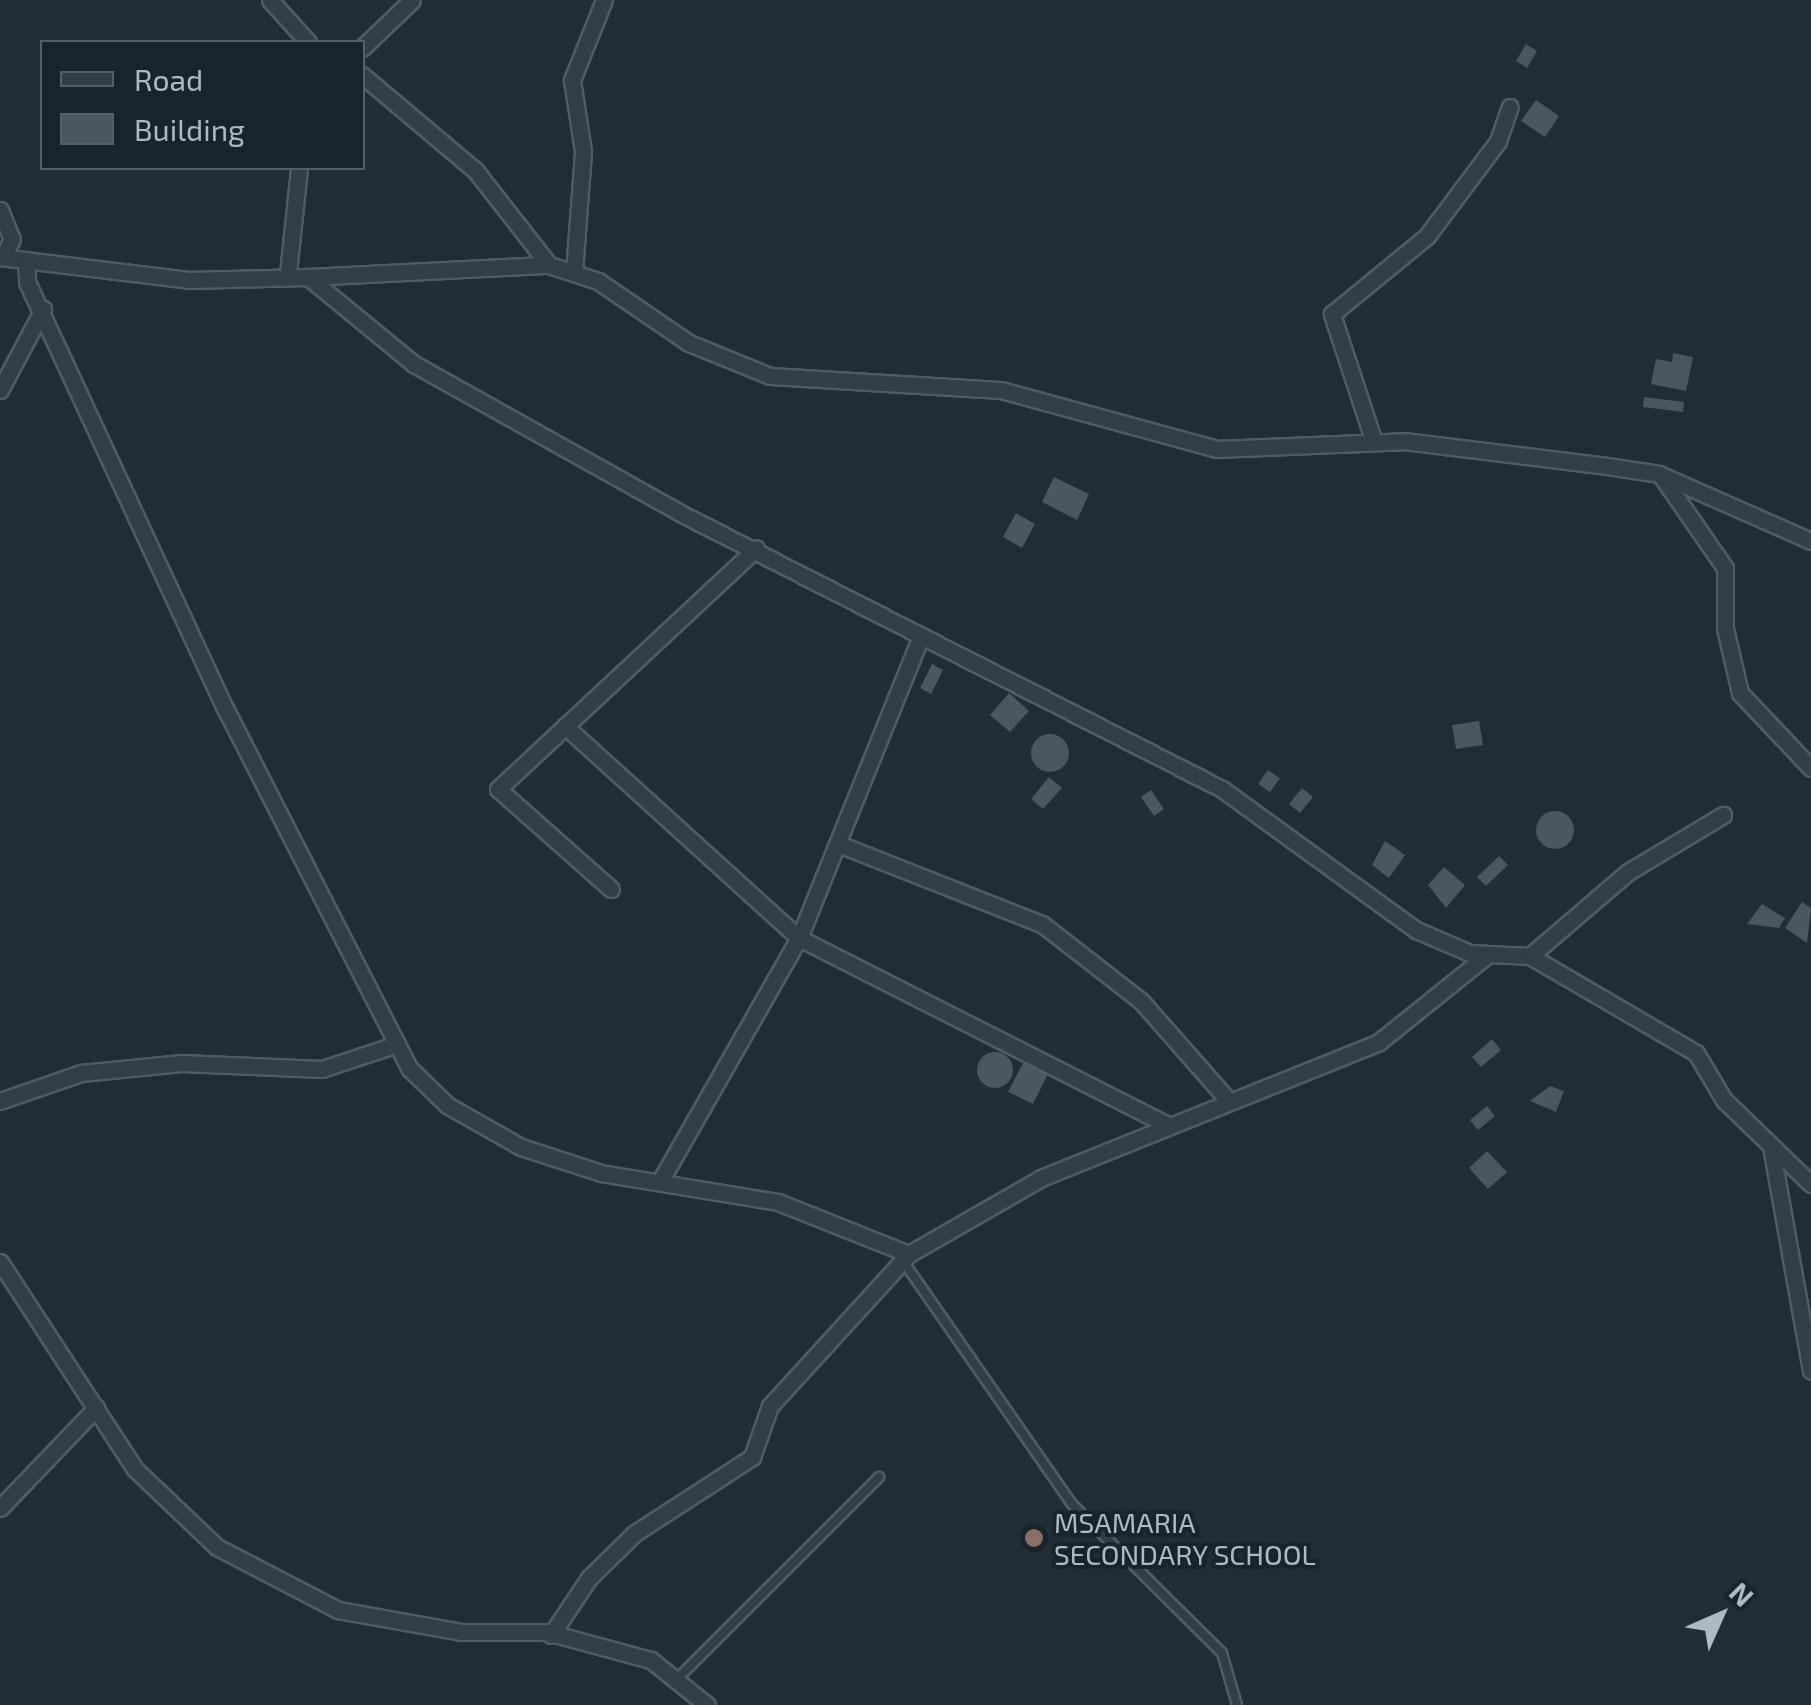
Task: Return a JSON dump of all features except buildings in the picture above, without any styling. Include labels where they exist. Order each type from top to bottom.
[{"type":"street","points":[[270,0],[306,40]]},
{"type":"street","points":[[365,45],[412,0]]},
{"type":"street","points":[[574,272],[582,151],[572,80],[604,0]]},
{"type":"street","points":[[365,78],[475,170],[549,264]]},
{"type":"street","points":[[1373,440],[1332,314],[1427,236],[1498,141],[1510,108]]},
{"type":"street","points":[[288,273],[299,170]]},
{"type":"street","points":[[0,210],[12,239],[2,257],[189,280],[288,273],[308,278],[549,264],[574,272],[689,343],[770,376],[1001,390],[1217,449],[1373,440],[1659,474],[1811,540]]},
{"type":"street","points":[[26,260],[42,309],[252,764],[396,1044],[420,1083],[521,1147],[601,1173],[662,1178],[823,1216],[906,1258]]},
{"type":"street","points":[[308,278],[414,364],[920,638],[1194,773],[1380,908],[1448,947],[1486,956],[1530,956],[1696,1053],[1772,1152],[1811,1184]]},
{"type":"street","points":[[0,390],[42,309]]},
{"type":"street","points":[[1659,474],[1725,568],[1725,628],[1740,694],[1811,768]]},
{"type":"street","points":[[611,889],[499,794],[565,726],[756,548]]},
{"type":"street","points":[[662,1178],[799,938],[841,845],[920,638]]},
{"type":"street","points":[[565,726],[799,938],[1167,1125]]},
{"type":"street","points":[[1530,956],[1628,872],[1722,816]]},
{"type":"street","points":[[841,845],[1042,924],[1141,1001],[1228,1100]]},
{"type":"street","points":[[551,1635],[623,1544],[752,1457],[770,1406],[906,1258],[950,1222],[1167,1125],[1228,1100],[1277,1089],[1379,1042],[1486,956]]},
{"type":"street","points":[[0,1101],[80,1073],[182,1064],[322,1069],[396,1044]]},
{"type":"street","points":[[1772,1152],[1811,1370]]},
{"type":"street","points":[[0,1262],[96,1408],[182,1523],[304,1596],[388,1622],[551,1635],[651,1660],[679,1677],[707,1705]]},
{"type":"street","points":[[0,1508],[96,1408]]},
{"type":"lane","points":[[906,1258],[1071,1503],[1222,1653],[1238,1705]]},
{"type":"lane","points":[[679,1677],[879,1477]]},
{"type":"place","name":"MSAMARIA SECONDARY SCHOOL","points":[[1034,1538]]}]
